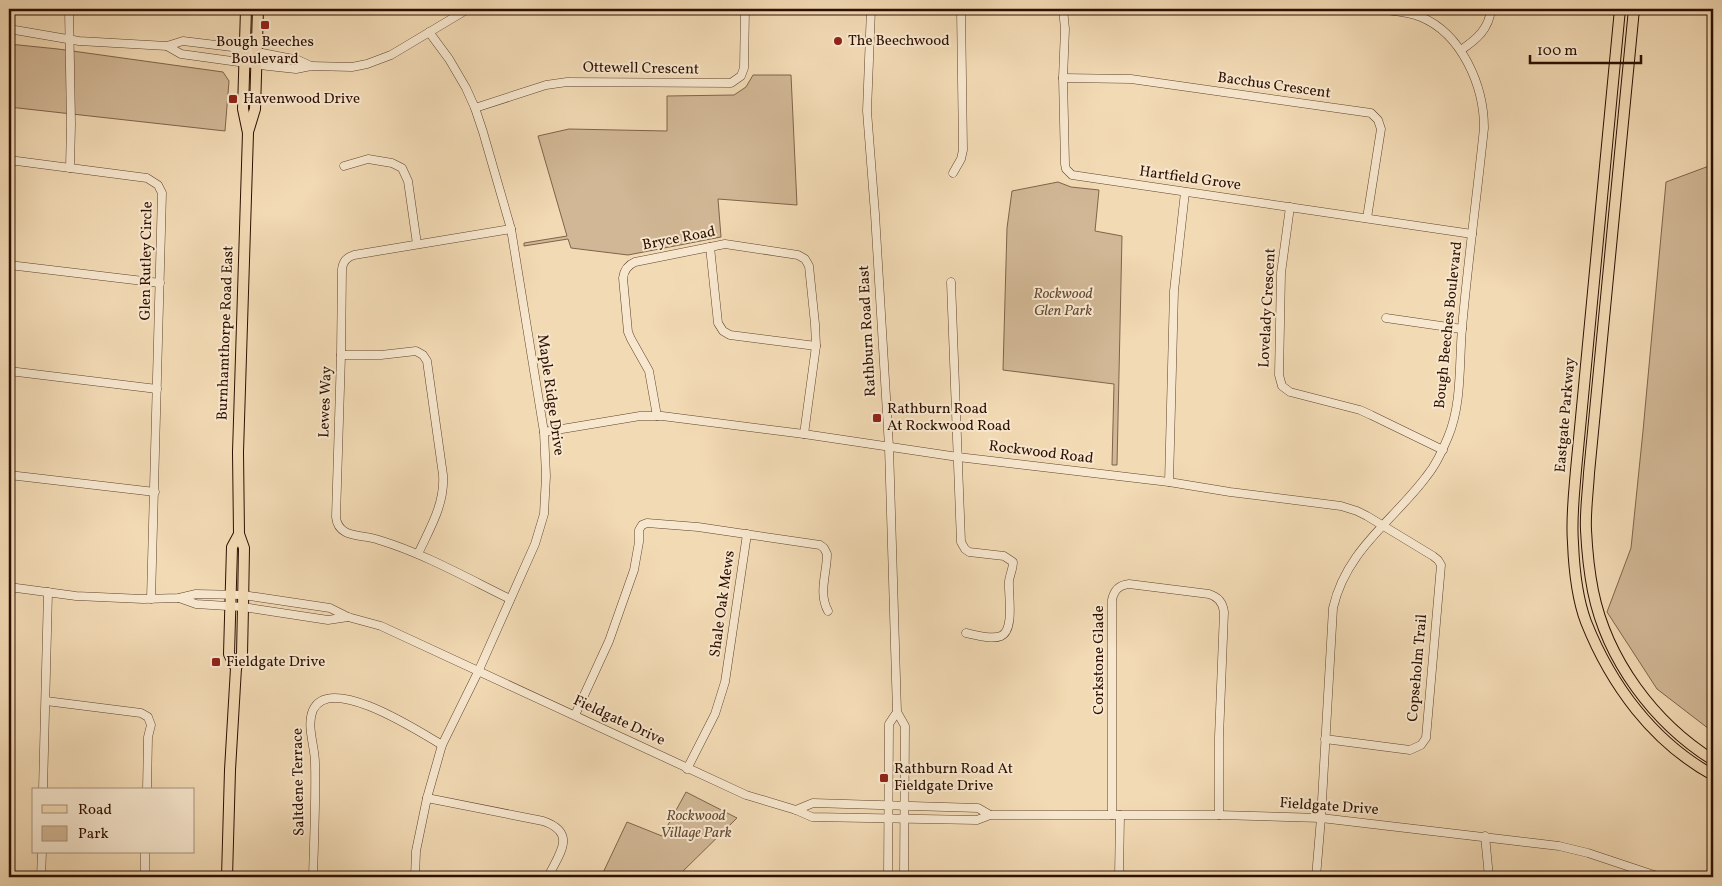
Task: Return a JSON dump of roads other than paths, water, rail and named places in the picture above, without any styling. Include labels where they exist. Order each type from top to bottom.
[{"type":"main road","name":"Burnhamthorpe Road East","points":[[227,877],[230,770],[236,668],[242,654],[244,548],[239,534],[238,452],[248,133],[243,109],[246,9]]},
{"type":"main road","name":"Burnhamthorpe Road East","points":[[248,133],[255,109],[258,9]]},
{"type":"main road","name":"Eastgate Parkway","points":[[1620,9],[1576,470],[1572,541],[1576,575],[1586,620],[1608,669],[1623,694],[1674,748],[1713,775]]},
{"type":"main road","name":"Eastgate Parkway","points":[[1634,9],[1589,474],[1586,528],[1588,562],[1593,592],[1600,617],[1621,664],[1636,687],[1659,715],[1685,740],[1713,760]]},
{"type":"main road","name":"Burnhamthorpe Road East","points":[[236,668],[230,654],[232,547],[239,534]]},
{"type":"street","points":[[69,9],[70,168]]},
{"type":"street","points":[[167,46],[181,54],[296,69],[311,66],[340,67],[367,64],[391,55],[468,9]]},
{"type":"street","name":"Ottewell Crescent","points":[[475,108],[546,85],[567,82],[731,83],[738,79],[744,70],[745,9]]},
{"type":"street","name":"Rathburn Road East","points":[[871,9],[867,111],[889,447],[896,712],[905,726],[904,877]]},
{"type":"street","points":[[953,173],[961,159],[962,150],[961,9]]},
{"type":"street","name":"Hartfield Grove","points":[[1063,9],[1065,34],[1063,78],[1065,164],[1070,173],[1077,176],[1472,234]]},
{"type":"street","name":"Bough Beeches Boulevard","points":[[1316,877],[1332,617],[1335,600],[1348,569],[1382,525],[1426,477],[1449,435],[1456,410],[1462,328],[1484,128],[1484,110],[1473,73],[1461,50],[1440,30],[1422,18],[1412,14],[1376,9]]},
{"type":"street","points":[[1461,50],[1482,33],[1489,20],[1491,9]]},
{"type":"street","points":[[9,29],[69,40],[167,46],[183,41],[232,47],[298,60],[311,66]]},
{"type":"street","name":"Maple Ridge Drive","points":[[415,877],[416,850],[427,798],[442,744],[478,672],[535,544],[544,514],[546,476],[544,432],[511,229],[475,108],[449,59],[429,32]]},
{"type":"street","name":"Bacchus Crescent","points":[[1063,78],[1131,79],[1371,113],[1378,120],[1381,129],[1367,218]]},
{"type":"street","points":[[344,166],[368,159],[392,163],[402,168],[408,181],[417,244]]},
{"type":"street","name":"Glen Rutley Circle","points":[[9,160],[147,178],[158,185],[162,193],[151,599]]},
{"type":"street","points":[[1169,482],[1174,291],[1185,192]]},
{"type":"street","name":"Lovelady Crescent","points":[[1290,208],[1281,273],[1279,377],[1281,385],[1290,392],[1360,410],[1442,450]]},
{"type":"street","name":"Lewes Way","points":[[510,599],[418,554],[380,540],[344,532],[337,523],[342,268],[346,259],[354,255],[511,229]]},
{"type":"street","name":"Bryce Road","points":[[657,416],[649,371],[628,332],[624,274],[628,266],[635,262],[729,244],[798,255],[805,259],[810,270],[816,346],[804,434]]},
{"type":"street","points":[[710,247],[718,323],[723,331],[730,335],[816,346]]},
{"type":"street","points":[[9,265],[160,283]]},
{"type":"street","points":[[951,282],[961,539],[963,547],[971,552],[1004,556],[1013,562],[1009,579],[1010,624],[1007,632],[996,637],[966,633]]},
{"type":"street","points":[[1386,318],[1462,328]]},
{"type":"street","points":[[341,354],[381,355],[416,351],[423,355],[427,361],[444,475],[444,487],[438,510],[418,554]]},
{"type":"street","points":[[9,371],[157,389]]},
{"type":"street","name":"Rockwood Road","points":[[544,432],[640,416],[657,416],[1341,506],[1358,511],[1382,525]]},
{"type":"street","points":[[9,475],[155,492]]},
{"type":"street","name":"Shale Oak Mews","points":[[575,715],[609,641],[629,585],[637,556],[641,527],[652,522],[747,534],[725,682],[715,714],[687,769]]},
{"type":"street","name":"Copseholm Trail","points":[[1325,739],[1410,750],[1419,747],[1426,738],[1441,565],[1433,556],[1382,525]]},
{"type":"street","points":[[747,534],[817,544],[824,548],[827,555],[823,586],[824,600],[828,611]]},
{"type":"street","name":"Corkstone Glade","points":[[1119,877],[1112,600],[1117,589],[1122,586],[1129,584],[1210,594],[1219,600],[1223,607],[1219,815]]},
{"type":"street","name":"Fieldgate Drive","points":[[9,587],[76,596],[151,599],[179,598],[196,594],[231,595],[330,608],[348,617],[380,626],[746,796],[796,810],[812,817],[978,820],[990,815],[1219,815],[1321,818],[1559,846],[1588,853],[1660,877]]},
{"type":"street","points":[[43,788],[48,592]]},
{"type":"street","name":"Fieldgate Drive","points":[[179,598],[196,604],[243,607],[328,620],[348,617]]},
{"type":"street","name":"Saltdene Terrace","points":[[313,877],[315,761],[311,728],[313,711],[320,702],[330,698],[347,699],[376,708],[442,744]]},
{"type":"street","points":[[46,701],[141,713],[148,717],[151,726],[148,737],[147,788]]},
{"type":"street","name":"Rathburn Road East","points":[[888,877],[889,724],[896,712]]},
{"type":"street","points":[[427,798],[543,821],[556,826],[562,832],[564,842],[548,877]]},
{"type":"street","name":"Fieldgate Drive","points":[[796,810],[813,803],[978,808],[990,815]]},
{"type":"street","points":[[1484,836],[1489,877]]},
{"type":"street","points":[[41,877],[42,854]]},
{"type":"street","points":[[145,854],[145,877]]},
{"type":"place","name":"Bough Beeches Boulevard","points":[[265,25]]},
{"type":"place","name":"The Beechwood","points":[[838,41]]},
{"type":"place","name":"Havenwood Drive","points":[[233,99]]},
{"type":"place","name":"Rathburn Road At Rockwood Road","points":[[877,418]]},
{"type":"place","name":"Fieldgate Drive","points":[[216,662]]},
{"type":"place","name":"Rathburn Road At Fieldgate Drive","points":[[884,778]]},
{"type":"park label","name":"Rockwood Glen Park","points":[[1063,302]]},
{"type":"park label","name":"Rockwood Village Park","points":[[696,824]]}]
